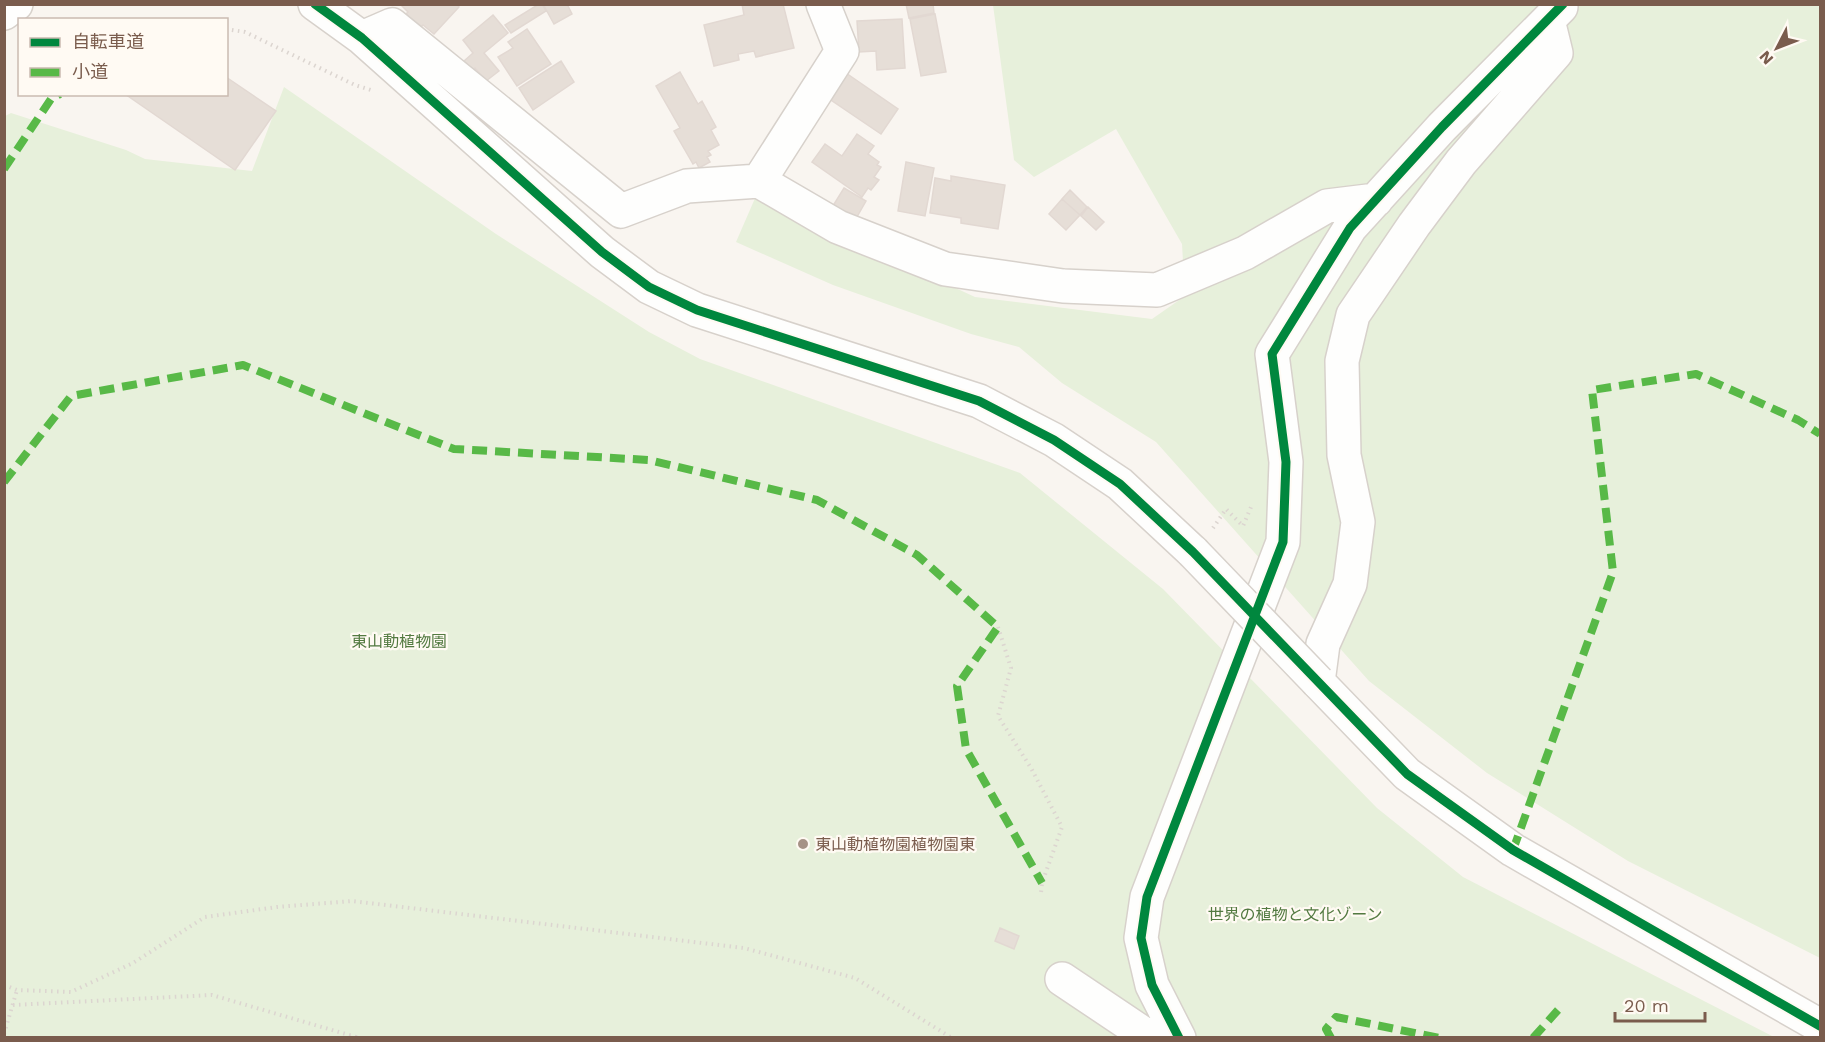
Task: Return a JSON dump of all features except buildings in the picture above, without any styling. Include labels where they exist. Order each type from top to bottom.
[{"type":"street","points":[[4,13],[16,4]]},
{"type":"street","points":[[315,4],[362,38],[602,252],[649,287],[697,310],[980,401],[1054,440],[1120,484],[1203,541],[1318,682],[1407,774],[1513,850],[1821,1026]]},
{"type":"street","points":[[759,180],[842,51],[823,4]]},
{"type":"street","points":[[1179,1038],[1152,985],[1141,938],[1147,897],[1283,542],[1286,462],[1272,354],[1350,228],[1442,127],[1556,12]]},
{"type":"street","points":[[1318,682],[1323,644],[1350,584],[1358,522],[1344,455],[1342,384],[1342,361],[1353,315],[1414,225],[1461,162],[1556,53],[1556,12]]},
{"type":"street","points":[[362,38],[392,25],[621,212],[687,186],[759,180],[838,227],[945,268],[1063,286],[1157,290],[1245,253],[1327,206],[1376,200]]},
{"type":"street","points":[[1062,980],[1150,1038]]},
{"type":"path","points":[[228,29],[245,32],[354,85],[375,92]]},
{"type":"path","points":[[1203,541],[1226,509],[1243,526],[1255,499]]},
{"type":"path","points":[[998,627],[1011,668],[998,716],[1031,768],[1062,827],[1042,883],[1041,893]]},
{"type":"path","points":[[4,986],[17,990],[71,992],[133,963],[205,917],[277,907],[352,901],[744,948],[855,978],[952,1038]]},
{"type":"path","points":[[4,1034],[17,990]]},
{"type":"path","points":[[13,1005],[212,995],[356,1037],[347,1038]]},
{"type":"green space","points":[[993,5],[1820,5],[1820,958],[1628,861],[1487,773],[1369,681],[1156,442],[1062,383],[1019,347],[971,334],[833,285],[736,242],[756,196],[975,297],[1152,319],[1185,296],[1182,244],[1116,129],[1034,177],[1014,160]]},
{"type":"green space","name":"東山動植物園","points":[[284,87],[496,234],[649,332],[700,359],[1020,473],[1163,589],[1377,808],[1463,877],[1774,1037],[5,1038],[5,116],[11,113],[126,150],[145,159],[252,171]]},
{"type":"marked path","points":[[4,169],[51,99],[56,96]]},
{"type":"marked path","points":[[4,482],[71,396],[243,365],[454,449],[649,460],[817,500],[917,555],[998,627],[957,686],[966,749],[1042,883]]},
{"type":"marked path","points":[[1513,850],[1613,572],[1592,390],[1696,374],[1798,420],[1820,434]]},
{"type":"marked path","points":[[1533,1038],[1558,1010]]},
{"type":"marked path","points":[[1331,1038],[1326,1029],[1336,1017],[1440,1038]]},
{"type":"cycle path","points":[[315,4],[362,38],[602,252],[649,287],[697,310],[979,401],[1054,440],[1120,484],[1193,552],[1407,774],[1513,850],[1820,1026]]},
{"type":"cycle path","points":[[1179,1038],[1152,985],[1141,938],[1147,897],[1283,542],[1286,462],[1272,354],[1350,228],[1442,127],[1563,4]]},
{"type":"place","name":"東山動植物園植物園東","points":[[803,844]]},
{"type":"park label","name":"世界の植物と文化ゾーン","points":[[1295,914]]}]
